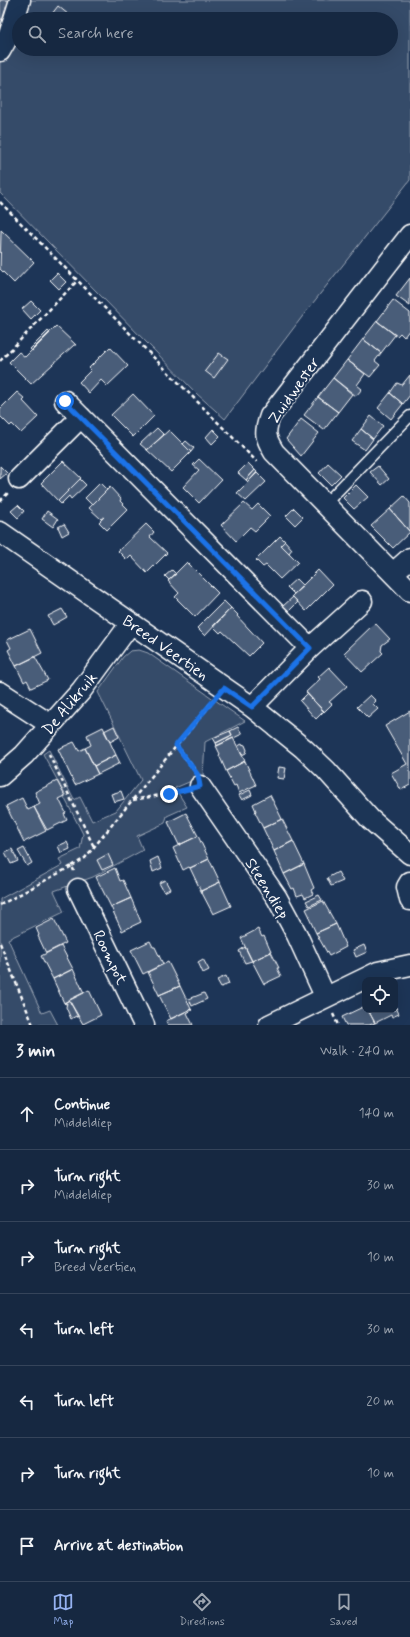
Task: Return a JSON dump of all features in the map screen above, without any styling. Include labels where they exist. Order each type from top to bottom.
[{"type":"street","points":[[16,12],[20,0]]},
{"type":"street","points":[[0,51],[9,35],[12,25]]},
{"type":"street","name":"Zuidwester","points":[[410,235],[270,416],[266,428],[267,441],[274,452],[410,590]]},
{"type":"street","points":[[65,401],[310,648]]},
{"type":"street","points":[[19,479],[81,417]]},
{"type":"street","name":"Breed Veertien","points":[[0,532],[252,707],[303,748],[326,770],[370,819],[410,854]]},
{"type":"street","points":[[393,573],[410,558]]},
{"type":"street","points":[[252,707],[310,648],[362,601]]},
{"type":"street","name":"De Alikruik","points":[[0,776],[24,755],[81,691],[131,623]]},
{"type":"street","points":[[0,692],[46,731]]},
{"type":"street","name":"Steendiep","points":[[200,786],[277,898],[297,935],[325,996]]},
{"type":"street","points":[[410,882],[407,887],[410,900]]},
{"type":"street","name":"Roompot","points":[[78,889],[144,1025]]},
{"type":"street","points":[[269,1025],[325,996],[378,972],[410,965]]},
{"type":"lane","points":[[325,504],[410,416]]},
{"type":"path","points":[[0,202],[262,467]]},
{"type":"path","points":[[0,361],[77,281]]},
{"type":"path","points":[[0,905],[85,858],[224,688]]},
{"type":"path","points":[[46,731],[94,847]]},
{"type":"path","points":[[133,800],[169,794],[200,786],[198,775],[176,745]]},
{"type":"path","points":[[72,866],[78,889]]},
{"type":"path","points":[[0,943],[33,1025]]},
{"type":"shaded area","points":[[0,0],[410,0],[410,180],[305,313],[225,419],[197,394],[0,193]]},
{"type":"shaded area","points":[[139,650],[148,653],[245,721],[205,742],[203,776],[175,788],[187,807],[167,816],[165,823],[137,836],[143,850],[93,877],[54,891],[64,912],[8,939],[42,1013],[50,1010],[58,1025],[0,1025],[0,899],[62,865],[59,859],[80,849],[83,834],[64,797],[66,796],[43,754],[49,750],[74,800],[80,797],[92,821],[116,811],[141,780],[98,692],[123,657],[130,651]]},
{"type":"building","points":[[0,0],[11,0],[9,20],[0,19]]},
{"type":"building","points":[[58,6],[65,12],[53,12]]},
{"type":"building","points":[[1,230],[34,262],[14,283],[0,269]]},
{"type":"building","points":[[57,273],[66,282],[59,289],[50,280]]},
{"type":"building","points":[[410,278],[410,306],[396,296]]},
{"type":"building","points":[[393,300],[410,313],[410,329],[404,337],[400,333],[397,336],[377,321]]},
{"type":"building","points":[[31,301],[40,310],[31,319],[22,309]]},
{"type":"building","points":[[377,321],[395,335],[381,353],[363,339]]},
{"type":"building","points":[[56,326],[76,345],[74,345],[31,384],[9,362],[19,352],[25,357]]},
{"type":"building","points":[[48,331],[50,333],[32,351],[30,349]]},
{"type":"building","points":[[363,339],[381,353],[375,361],[380,365],[370,377],[347,360]]},
{"type":"building","points":[[110,347],[128,366],[107,386],[101,380],[89,393],[79,382],[91,370],[89,368]]},
{"type":"building","points":[[219,353],[228,359],[214,378],[205,371]]},
{"type":"building","points":[[347,360],[365,374],[357,385],[362,389],[356,396],[333,378]]},
{"type":"building","points":[[410,375],[410,395],[403,404],[390,393],[397,383],[402,385]]},
{"type":"building","points":[[333,378],[352,394],[338,412],[318,397]]},
{"type":"building","points":[[17,392],[25,399],[23,401],[38,417],[21,433],[12,424],[10,426],[0,416],[0,409]]},
{"type":"building","points":[[390,393],[403,404],[391,419],[378,408]]},
{"type":"building","points":[[133,394],[154,416],[133,437],[111,415]]},
{"type":"building","points":[[318,397],[338,412],[324,430],[304,415]]},
{"type":"building","points":[[371,416],[383,426],[373,439],[361,429]]},
{"type":"building","points":[[301,419],[319,433],[301,456],[286,439]]},
{"type":"building","points":[[157,428],[164,435],[147,450],[140,444]]},
{"type":"building","points":[[213,429],[220,436],[212,444],[206,437]]},
{"type":"building","points":[[361,429],[373,439],[365,450],[352,441]]},
{"type":"building","points":[[169,430],[191,452],[171,472],[147,450]]},
{"type":"building","points":[[186,441],[194,448],[191,452],[183,444]]},
{"type":"building","points":[[199,459],[221,480],[199,503],[183,487],[199,470],[193,465]]},
{"type":"building","points":[[63,461],[81,478],[58,501],[41,483]]},
{"type":"building","points":[[248,463],[255,470],[246,480],[238,473]]},
{"type":"building","points":[[328,463],[341,475],[331,485],[319,473]]},
{"type":"building","points":[[0,466],[7,473],[0,479]]},
{"type":"building","points":[[378,466],[389,479],[382,485],[370,472]]},
{"type":"building","points":[[255,470],[257,472],[248,482],[246,480]]},
{"type":"building","points":[[257,473],[266,482],[246,501],[237,493]]},
{"type":"building","points":[[80,479],[86,485],[71,499],[69,496],[61,504],[58,501]]},
{"type":"building","points":[[100,483],[107,490],[92,505],[85,498]]},
{"type":"building","points":[[356,485],[368,497],[354,509],[343,498]]},
{"type":"building","points":[[110,487],[128,509],[107,530],[99,522],[104,517],[101,519],[89,508]]},
{"type":"building","points":[[404,496],[410,503],[410,532],[390,509]]},
{"type":"building","points":[[244,503],[252,510],[258,504],[270,516],[255,531],[250,527],[236,541],[221,525]]},
{"type":"building","points":[[18,505],[24,511],[18,518],[11,511]]},
{"type":"building","points":[[294,508],[303,517],[295,525],[286,516]]},
{"type":"building","points":[[390,509],[410,532],[393,548],[371,526]]},
{"type":"building","points":[[47,511],[58,519],[53,527],[42,519]]},
{"type":"building","points":[[64,524],[69,532],[62,536],[58,527]]},
{"type":"building","points":[[146,524],[154,532],[150,537],[167,553],[147,573],[131,556],[127,560],[118,551]]},
{"type":"building","points":[[280,536],[285,541],[281,545],[298,562],[280,579],[266,565],[263,567],[256,560]]},
{"type":"building","points":[[285,541],[292,549],[289,553],[281,545]]},
{"type":"building","points":[[187,562],[218,593],[195,617],[175,597],[179,593],[168,581]]},
{"type":"building","points":[[172,570],[176,574],[169,580],[165,576]]},
{"type":"building","points":[[318,570],[332,585],[306,611],[292,596]]},
{"type":"building","points":[[296,579],[303,586],[294,594],[287,587]]},
{"type":"building","points":[[293,597],[298,602],[289,611],[283,606]]},
{"type":"building","points":[[224,601],[231,608],[205,636],[197,628]]},
{"type":"building","points":[[231,608],[262,643],[249,656],[222,631],[220,633],[213,626]]},
{"type":"building","points":[[62,609],[67,617],[53,625],[48,616]]},
{"type":"building","points":[[375,623],[390,639],[382,645],[381,651],[383,653],[362,672],[344,653]]},
{"type":"building","points":[[30,629],[42,653],[16,666],[8,650],[11,648],[7,640]]},
{"type":"building","points":[[35,657],[48,680],[31,688],[27,680],[24,682],[16,666]]},
{"type":"building","points":[[329,667],[347,686],[329,702],[332,704],[324,712],[306,692],[320,679],[318,677]]},
{"type":"building","points":[[307,694],[324,711],[316,719],[300,701]]},
{"type":"building","points":[[370,695],[376,701],[373,704],[378,709],[368,718],[357,707]]},
{"type":"building","points":[[410,711],[410,785],[401,790],[391,773],[407,764],[385,726]]},
{"type":"building","points":[[114,726],[119,737],[110,742],[104,731]]},
{"type":"building","points":[[103,727],[116,755],[94,766],[85,748],[91,745],[87,735]]},
{"type":"building","points":[[238,727],[242,734],[217,746],[216,743],[232,735],[230,731]]},
{"type":"building","points":[[230,731],[232,735],[216,743],[213,738]]},
{"type":"building","points":[[233,738],[245,761],[226,771],[216,746]]},
{"type":"building","points":[[74,742],[79,751],[85,748],[98,774],[75,785],[58,749]]},
{"type":"building","points":[[242,744],[245,745],[247,750],[246,753],[242,755],[238,746]]},
{"type":"building","points":[[116,755],[120,763],[98,774],[94,766]]},
{"type":"building","points":[[245,761],[256,785],[239,793],[236,785],[234,786],[226,771]]},
{"type":"building","points":[[279,767],[286,768],[284,779],[277,778]]},
{"type":"building","points":[[57,781],[65,796],[59,799],[66,813],[64,814],[67,820],[47,830],[34,807],[40,804],[35,792]]},
{"type":"building","points":[[250,790],[252,795],[242,800],[239,795]]},
{"type":"building","points":[[121,791],[124,799],[114,802],[111,794]]},
{"type":"building","points":[[270,795],[282,819],[263,828],[255,812],[256,811],[253,804]]},
{"type":"building","points":[[22,798],[28,810],[34,807],[46,831],[24,842],[6,806]]},
{"type":"building","points":[[186,813],[198,836],[179,845],[168,822]]},
{"type":"building","points":[[282,819],[293,841],[274,851],[263,828]]},
{"type":"building","points":[[198,836],[209,859],[183,870],[173,848]]},
{"type":"building","points":[[293,841],[304,864],[284,874],[274,851]]},
{"type":"building","points":[[67,842],[70,849],[61,853],[58,846]]},
{"type":"building","points":[[24,848],[32,863],[27,866],[18,851]]},
{"type":"building","points":[[12,849],[18,861],[11,864],[5,852]]},
{"type":"building","points":[[108,854],[113,865],[102,870],[97,860]]},
{"type":"building","points":[[158,857],[162,868],[153,872],[150,861]]},
{"type":"building","points":[[209,859],[220,882],[201,891],[190,868]]},
{"type":"building","points":[[304,864],[314,888],[311,890],[313,894],[305,898],[303,894],[297,896],[294,888],[292,889],[284,874]]},
{"type":"building","points":[[115,868],[120,881],[123,880],[131,898],[111,907],[96,877]]},
{"type":"building","points":[[338,872],[343,881],[331,886],[327,878]]},
{"type":"building","points":[[165,880],[170,889],[164,892],[159,883]]},
{"type":"building","points":[[220,882],[231,906],[213,914],[201,891]]},
{"type":"building","points":[[319,895],[322,900],[309,906],[306,901]]},
{"type":"building","points":[[131,898],[141,922],[122,931],[111,907]]},
{"type":"building","points":[[323,901],[336,924],[316,933],[306,909]]},
{"type":"building","points":[[54,919],[66,943],[46,953],[36,928]]},
{"type":"building","points":[[336,924],[346,947],[329,956],[316,933]]},
{"type":"building","points":[[258,929],[262,937],[264,936],[271,952],[252,961],[241,938]]},
{"type":"building","points":[[150,941],[153,947],[155,947],[163,964],[143,974],[131,950]]},
{"type":"building","points":[[364,945],[367,952],[356,957],[353,950]]},
{"type":"building","points":[[61,946],[73,969],[53,979],[41,956]]},
{"type":"building","points":[[245,947],[252,961],[245,963],[239,951]]},
{"type":"building","points":[[271,952],[279,968],[277,968],[281,976],[264,984],[252,961]]},
{"type":"building","points":[[203,959],[209,970],[203,973],[198,962]]},
{"type":"building","points":[[168,962],[180,986],[159,995],[148,972]]},
{"type":"building","points":[[73,969],[84,993],[64,1003],[53,979]]},
{"type":"building","points":[[226,976],[229,984],[221,987],[217,980]]},
{"type":"building","points":[[180,986],[191,1009],[171,1019],[159,995]]},
{"type":"building","points":[[89,990],[101,1015],[83,1024],[69,1000]]},
{"type":"building","points":[[204,993],[207,999],[192,1006],[189,999]]},
{"type":"building","points":[[69,1000],[78,1017],[76,1016],[71,1019],[66,1007],[67,1003],[64,1003]]},
{"type":"building","points":[[362,1007],[362,1013],[370,1013],[375,1023],[369,1025],[346,1025],[342,1017]]},
{"type":"building","points":[[191,1009],[192,1010],[187,1013],[193,1025],[168,1025],[166,1021]]},
{"type":"building","points":[[398,1012],[399,1014],[392,1017],[391,1015],[375,1023],[370,1013],[398,1013]]},
{"type":"route","points":[[65,401],[310,648],[252,707],[224,688],[176,745],[198,775],[200,786],[169,794]]}]
